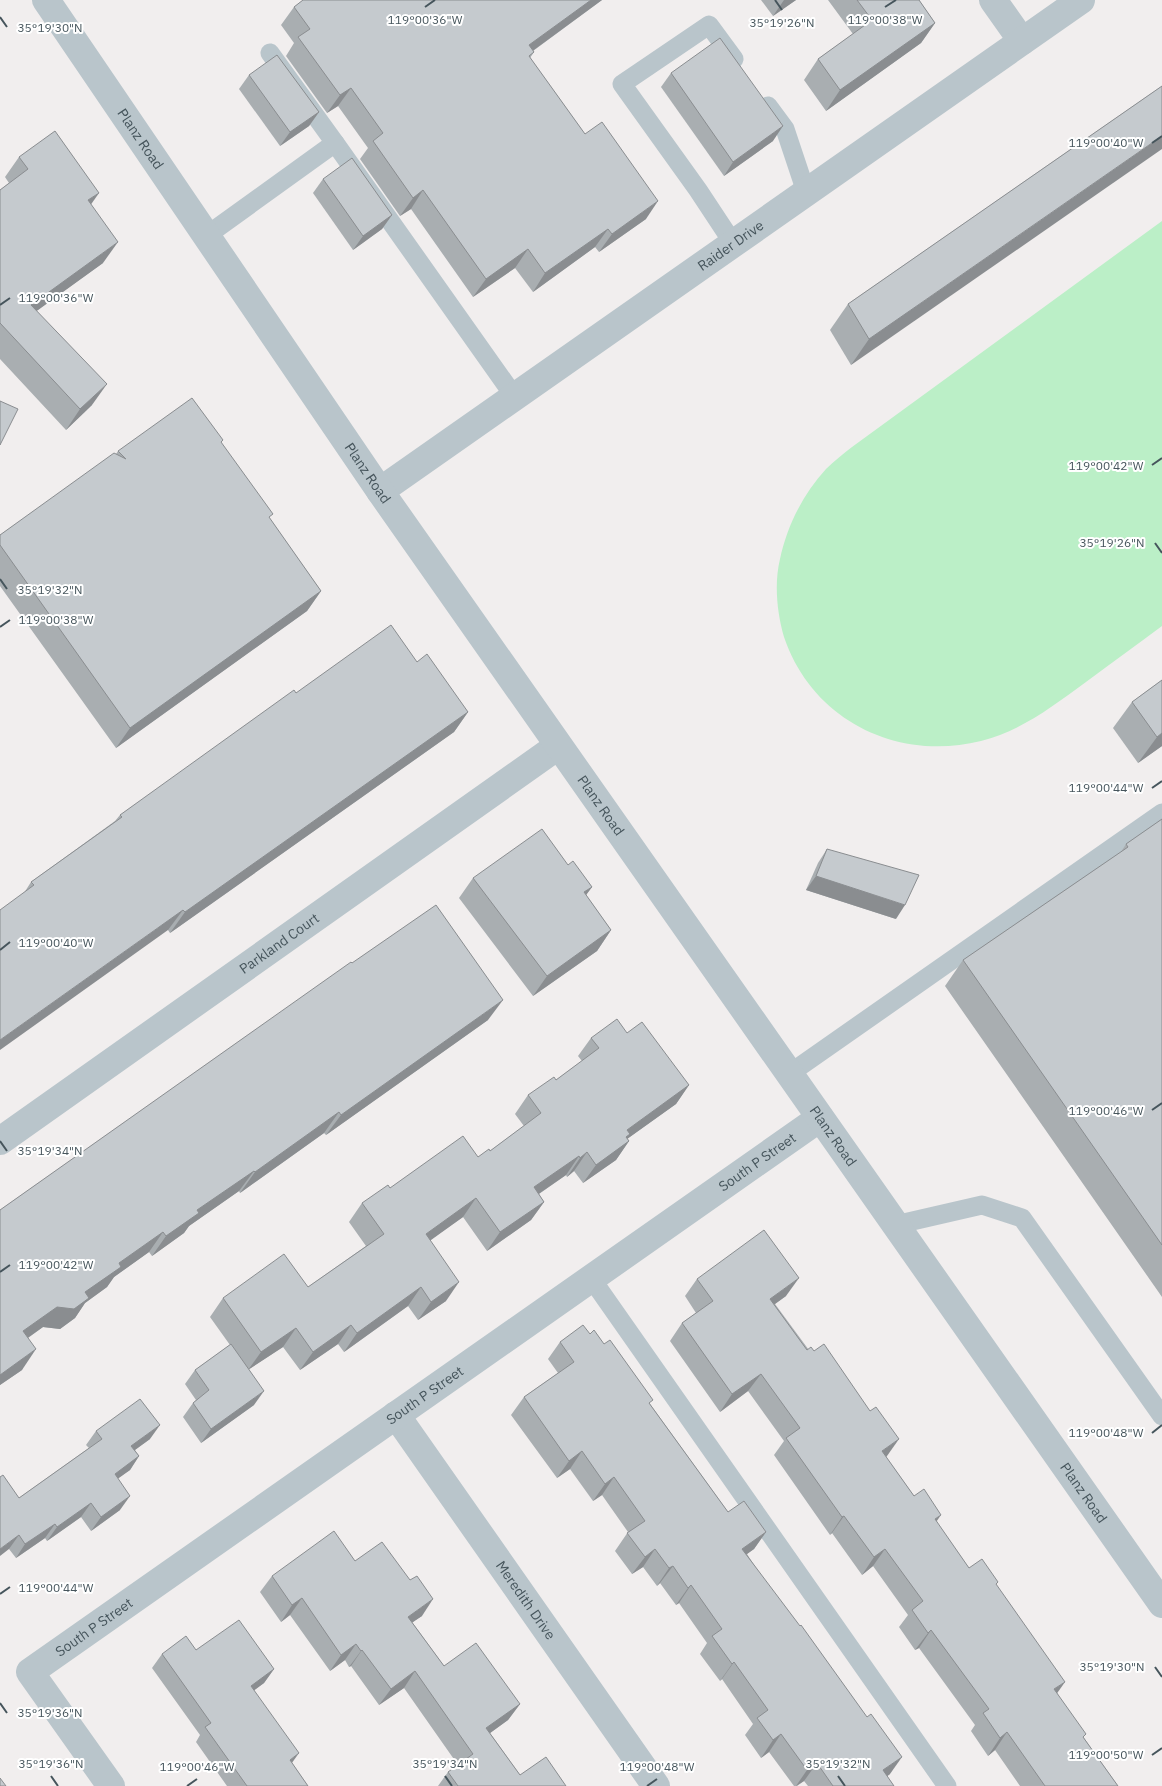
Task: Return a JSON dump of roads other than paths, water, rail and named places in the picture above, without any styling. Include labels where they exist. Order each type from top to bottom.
[{"type":"street","name":"Planz Road","points":[[46,0],[380,490],[558,746],[1162,1604]]},
{"type":"street","points":[[993,0],[1022,42]]},
{"type":"street","name":"Raider Drive","points":[[380,490],[1081,0]]},
{"type":"street","name":"Parkland Court","points":[[0,1141],[558,746]]},
{"type":"street","name":"South P Street","points":[[111,1786],[30,1672],[820,1118]]},
{"type":"street","name":"Meredith Drive","points":[[396,1415],[656,1786]]},
{"type":"lane","points":[[733,243],[698,190],[622,84],[709,25],[744,73]]},
{"type":"lane","points":[[270,53],[514,396]]},
{"type":"lane","points":[[755,89],[785,128],[806,192]]},
{"type":"lane","points":[[206,236],[335,144]]},
{"type":"lane","points":[[789,1074],[1162,813]]},
{"type":"lane","points":[[895,1225],[982,1205],[1022,1218],[1162,1416]]},
{"type":"lane","points":[[590,1278],[946,1786]]}]
